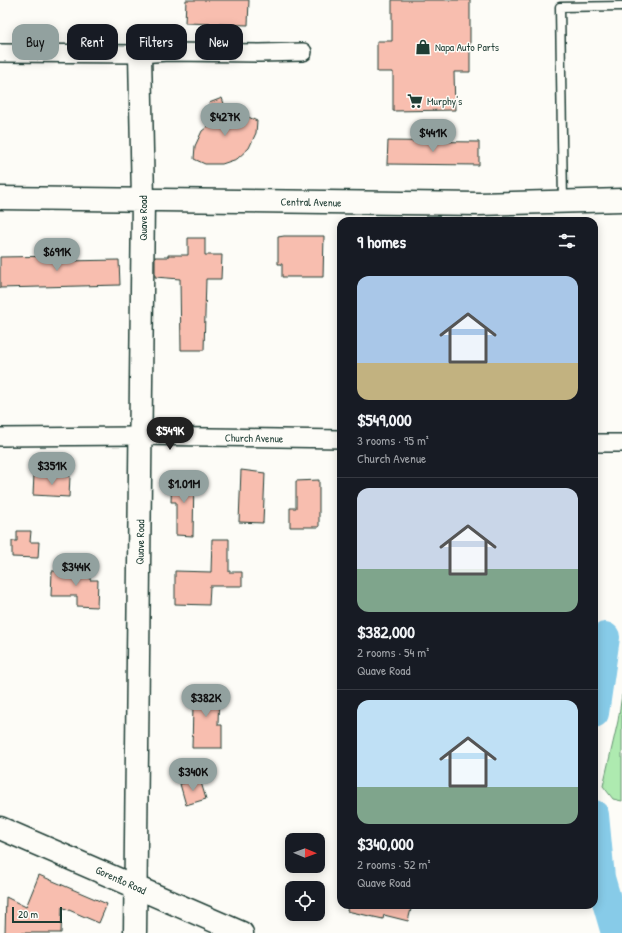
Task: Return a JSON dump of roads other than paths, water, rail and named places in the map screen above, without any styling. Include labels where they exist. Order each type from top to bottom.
[{"type":"main road","name":"Quave Road","points":[[136,933],[143,200],[140,60]]},
{"type":"main road","name":"Central Avenue","points":[[0,198],[479,204],[622,200]]},
{"type":"main road","name":"Gorenflo Road","points":[[0,828],[242,933]]},
{"type":"street","points":[[187,52],[303,52]]},
{"type":"street","points":[[0,53],[126,54]]},
{"type":"street","name":"Church Avenue","points":[[0,437],[141,436],[337,439]]},
{"type":"street","points":[[598,443],[622,443]]},
{"type":"lane","points":[[563,202],[560,7],[622,6]]},
{"type":"waterway","points":[[598,685],[605,637]]},
{"type":"waterway","points":[[598,857],[600,878],[616,933]]},
{"type":"place","name":"Napa Auto Parts","points":[[423,47]]},
{"type":"place","name":"Murphy's","points":[[415,101]]}]
